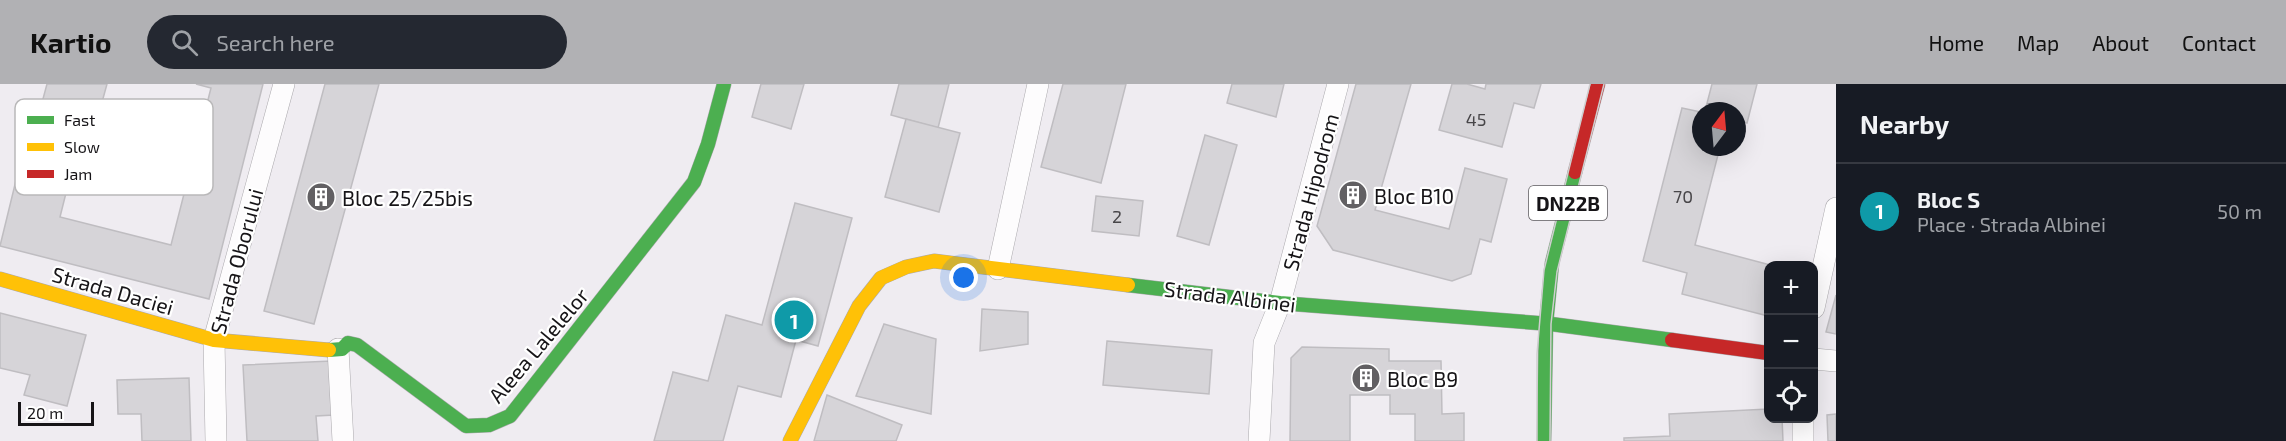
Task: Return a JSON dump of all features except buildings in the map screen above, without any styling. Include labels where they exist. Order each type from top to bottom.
[{"type":"street","name":"Strada Oborului","points":[[216,441],[214,340],[284,84]]},
{"type":"street","name":"Aleea Lalelelor","points":[[214,340],[339,349],[348,344],[357,345],[466,426],[482,428],[497,424],[510,416],[694,182],[724,84]]},
{"type":"street","points":[[998,269],[1038,84]]},
{"type":"street","name":"Strada Hipodrom","points":[[1260,441],[1264,343],[1280,303],[1338,84]]},
{"type":"street","name":"DN22B","points":[[1544,441],[1546,324],[1552,263],[1598,84]]},
{"type":"street","points":[[1818,290],[1836,208]]},
{"type":"street","name":"Strada Albinei","points":[[790,441],[859,306],[882,278],[906,267],[933,261],[1280,303],[1546,324],[1764,352]]},
{"type":"street","name":"Strada Daciei","points":[[0,279],[214,340]]},
{"type":"street","points":[[339,349],[343,441]]},
{"type":"street","points":[[1818,359],[1836,361]]},
{"type":"street","points":[[1803,423],[1803,441]]},
{"type":"tram line","points":[[1537,441],[1537,354],[1544,270],[1590,84]]},
{"type":"tram line","points":[[1550,441],[1551,324],[1557,272],[1604,84]]},
{"type":"traffic: fast","points":[[329,350],[342,349],[348,343],[357,345],[466,426],[489,425],[510,416],[694,182],[708,144],[724,84]]},
{"type":"traffic: fast","points":[[1544,441],[1546,324],[1552,263],[1575,172]]},
{"type":"traffic: fast","points":[[1128,285],[1280,303],[1551,324],[1672,340]]},
{"type":"traffic: slow","points":[[790,441],[859,306],[881,278],[906,267],[934,261],[1128,285]]},
{"type":"traffic: slow","points":[[0,279],[214,340],[329,350]]},
{"type":"traffic: jam","points":[[1575,172],[1598,84]]},
{"type":"traffic: jam","points":[[1672,340],[1764,352]]},
{"type":"place","name":"Bloc B10","points":[[1353,195]]},
{"type":"place","name":"Bloc 25/25bis","points":[[321,197]]},
{"type":"place","name":"Bloc S","points":[[794,320]]},
{"type":"place","name":"Bloc B9","points":[[1366,378]]}]
